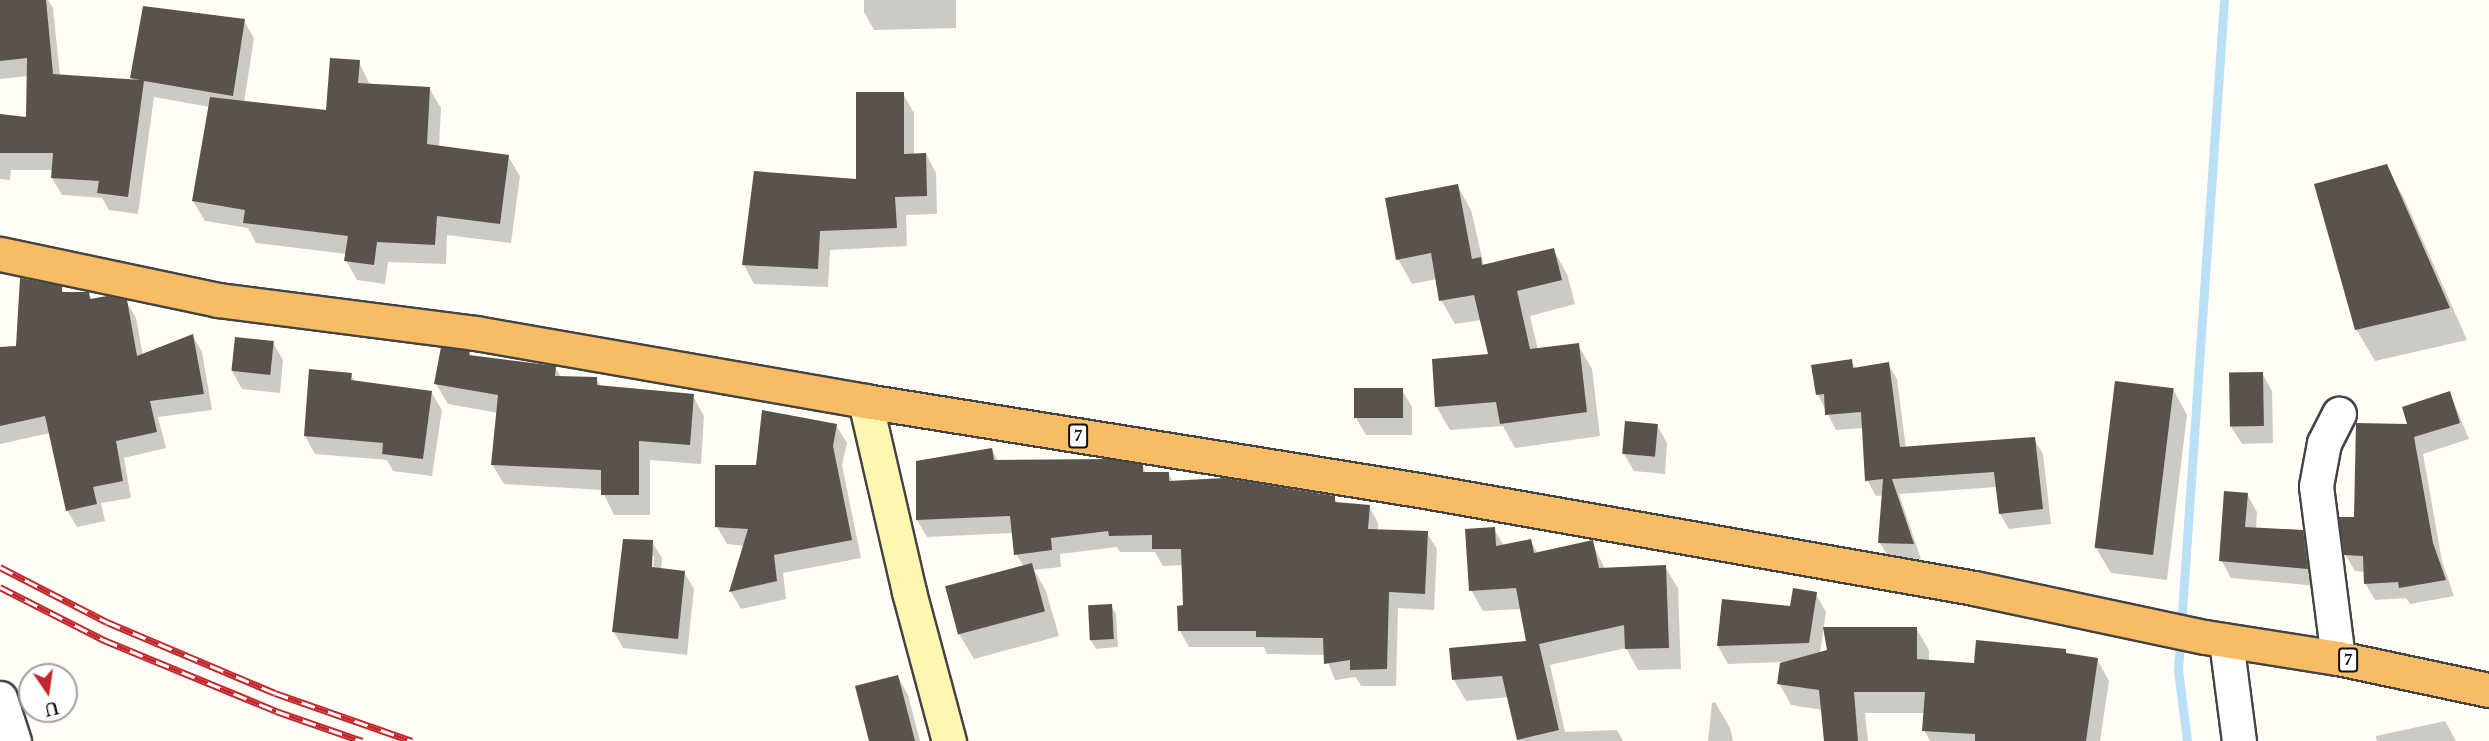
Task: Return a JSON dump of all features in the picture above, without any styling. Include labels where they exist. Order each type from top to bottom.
[{"type":"highway","name":"7","points":[[0,254],[218,300],[476,333],[865,401],[1419,490],[1974,588],[2216,639],[2338,657],[2489,690]]},
{"type":"main road","points":[[865,401],[909,592],[949,741]]},
{"type":"street","points":[[2338,657],[2316,486],[2324,443],[2339,414]]},
{"type":"street","points":[[2216,639],[2239,741]]},
{"type":"street","points":[[0,698],[14,741]]},
{"type":"building","points":[[0,0],[46,0],[53,74],[141,80],[130,78],[143,6],[245,19],[233,96],[144,81],[128,197],[97,193],[99,181],[51,178],[53,153],[0,153],[0,114],[26,117],[27,58],[0,61]]},
{"type":"building","points":[[330,58],[360,60],[358,83],[430,87],[427,144],[509,155],[500,224],[437,216],[435,245],[377,242],[374,265],[344,261],[348,236],[243,223],[245,210],[192,201],[210,97],[326,110]]},
{"type":"building","points":[[856,92],[904,92],[904,154],[926,153],[927,196],[895,197],[897,228],[820,231],[818,269],[742,265],[754,171],[856,179]]},
{"type":"building","points":[[2387,164],[2450,308],[2355,330],[2314,184]]},
{"type":"building","points":[[1458,184],[1472,259],[1481,257],[1482,265],[1554,248],[1562,280],[1517,291],[1530,349],[1579,343],[1587,412],[1500,424],[1496,402],[1435,407],[1432,359],[1488,354],[1474,295],[1439,301],[1431,253],[1396,260],[1385,198]]},
{"type":"building","points":[[20,278],[62,286],[62,292],[89,292],[90,299],[107,296],[127,300],[137,356],[193,334],[204,394],[150,401],[157,432],[116,441],[123,481],[93,487],[97,504],[66,511],[45,416],[0,426],[0,347],[16,346]]},
{"type":"building","points":[[235,337],[274,341],[270,375],[231,371]]},
{"type":"building","points":[[441,347],[470,351],[469,355],[556,366],[555,376],[597,377],[597,385],[694,394],[690,445],[639,441],[639,495],[601,495],[601,470],[491,465],[498,395],[434,384]]},
{"type":"building","points":[[1852,359],[1853,368],[1889,362],[1900,447],[2035,437],[2043,509],[1999,514],[1994,472],[1892,479],[1914,544],[1878,543],[1883,479],[1865,481],[1861,412],[1825,415],[1824,394],[1816,395],[1811,365]]},
{"type":"building","points":[[309,369],[352,373],[351,380],[432,391],[423,459],[382,454],[383,443],[304,436]]},
{"type":"building","points":[[2263,372],[2264,426],[2230,427],[2229,373]]},
{"type":"building","points":[[2115,381],[2174,388],[2153,555],[2095,548]]},
{"type":"building","points":[[1354,388],[1403,388],[1403,418],[1354,418]]},
{"type":"building","points":[[2450,391],[2460,423],[2414,437],[2433,543],[2446,580],[2399,588],[2398,582],[2364,584],[2363,556],[2344,555],[2339,517],[2354,517],[2356,423],[2407,424],[2402,407]]},
{"type":"building","points":[[762,410],[837,424],[833,446],[852,540],[774,555],[777,581],[729,592],[748,529],[715,527],[715,465],[756,465]]},
{"type":"building","points":[[1625,421],[1658,424],[1655,457],[1622,454]]},
{"type":"building","points":[[992,448],[994,460],[1111,459],[1143,465],[1143,472],[1169,472],[1169,481],[1224,478],[1335,496],[1335,502],[1370,505],[1368,529],[1428,531],[1425,594],[1389,592],[1387,669],[1350,670],[1350,660],[1324,664],[1323,638],[1256,637],[1256,631],[1178,631],[1177,606],[1183,605],[1181,549],[1152,549],[1152,535],[1109,536],[1108,531],[1051,538],[1052,550],[1014,555],[1010,516],[916,520],[916,461]]},
{"type":"building","points":[[2224,491],[2248,493],[2245,527],[2303,530],[2308,569],[2219,561]]},
{"type":"building","points":[[1495,527],[1496,546],[1531,539],[1534,553],[1593,540],[1599,568],[1666,565],[1669,648],[1625,649],[1624,625],[1539,644],[1559,730],[1517,740],[1502,676],[1452,680],[1449,648],[1526,641],[1516,588],[1469,591],[1465,529]]},
{"type":"building","points":[[623,539],[653,540],[652,567],[685,571],[678,639],[612,632]]},
{"type":"building","points":[[1032,563],[1045,611],[958,635],[945,586]]},
{"type":"building","points":[[1793,588],[1817,592],[1809,643],[1717,646],[1722,599],[1790,606]]},
{"type":"building","points":[[1112,604],[1114,639],[1090,640],[1088,605]]},
{"type":"building","points":[[1823,627],[1917,627],[1917,659],[1974,663],[1976,640],[2066,649],[2066,653],[2098,658],[2086,741],[1975,741],[1975,734],[1922,731],[1925,692],[1854,692],[1858,741],[1824,741],[1819,690],[1777,684],[1780,663],[1827,650]]},
{"type":"building","points":[[898,675],[915,741],[869,741],[855,686]]},
{"type":"waterway","points":[[2187,741],[2178,670],[2224,0]]},
{"type":"railway","points":[[0,567],[107,622],[275,693],[412,741]]},
{"type":"railway","points":[[0,587],[104,640],[276,711],[362,741]]}]
